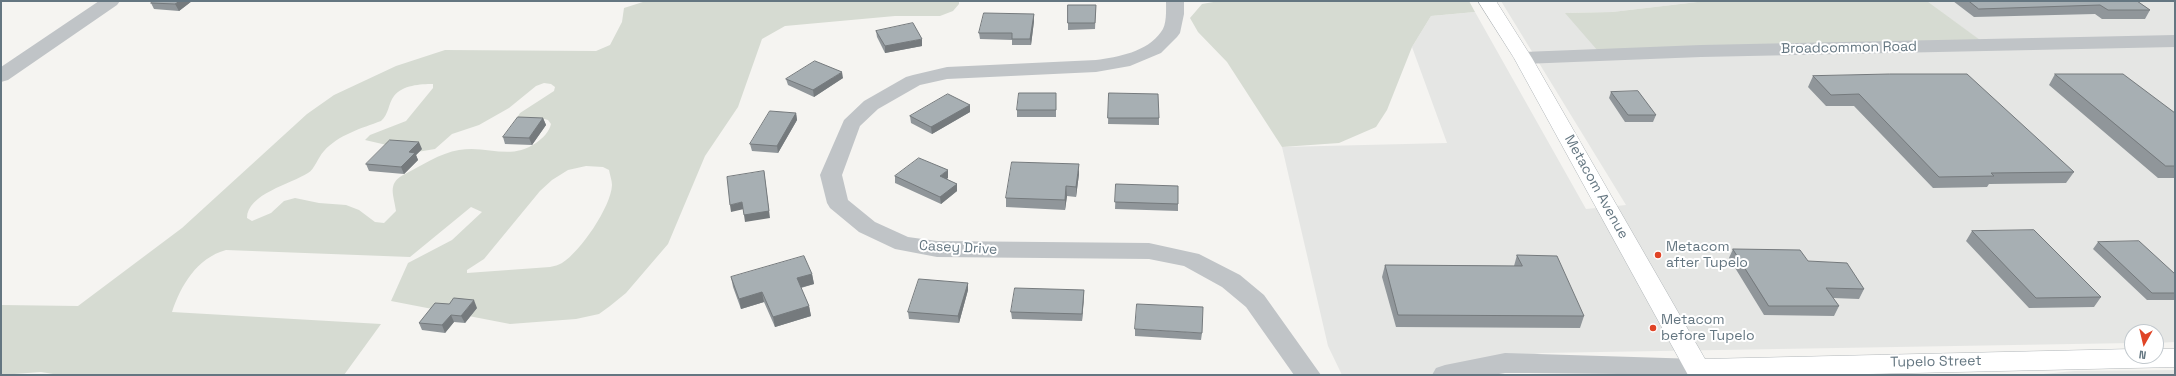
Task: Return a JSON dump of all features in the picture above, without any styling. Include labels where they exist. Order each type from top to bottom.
[{"type":"main road","name":"Metacom Avenue","points":[[1487,1],[1522,58],[1700,372]]},
{"type":"main road","name":"Tupelo Street","points":[[1700,372],[1982,361],[2175,358]]},
{"type":"street","points":[[1,76],[111,1]]},
{"type":"street","name":"Casey Drive","points":[[1174,1],[1175,14],[1171,33],[1154,49],[1122,62],[1096,66],[947,73],[914,81],[871,105],[851,124],[831,175],[838,203],[867,227],[903,244],[930,248],[1149,251],[1191,260],[1231,281],[1254,301],[1308,375]]},
{"type":"street","name":"Broadcommon Road","points":[[1522,58],[1701,51],[2175,41]]},
{"type":"street","points":[[1445,375],[1505,363],[1700,372]]},
{"type":"shaded area","points":[[646,1],[959,1],[959,4],[953,11],[940,16],[895,16],[785,26],[762,39],[738,107],[705,156],[668,244],[626,293],[599,314],[576,319],[510,324],[391,301],[408,263],[452,240],[482,212],[471,207],[410,257],[226,250],[207,259],[199,266],[185,283],[180,292],[172,312],[381,324],[344,375],[59,375],[41,372],[1,375],[1,305],[78,306],[182,228],[307,114],[334,95],[396,66],[445,50],[596,51],[610,45],[622,22],[624,8]],"holes":[[[544,83],[551,84],[555,87],[554,91],[520,113],[515,121],[541,118],[548,120],[551,124],[550,127],[541,139],[536,143],[517,151],[508,152],[480,149],[459,150],[438,157],[403,175],[398,178],[393,186],[396,211],[384,223],[375,222],[359,210],[346,205],[319,203],[295,198],[284,201],[271,213],[252,221],[247,218],[249,210],[254,202],[271,191],[308,173],[330,145],[343,136],[381,121],[386,115],[394,96],[402,89],[417,85],[433,84],[433,88],[406,121],[370,135],[365,140],[417,152],[435,149],[452,134],[479,125],[509,108],[536,86]],[[586,166],[603,167],[609,170],[612,185],[606,205],[593,228],[569,257],[561,264],[550,267],[467,273],[467,270],[484,259],[540,191],[552,180],[568,170]]]},
{"type":"shaded area","points":[[1219,1],[1469,1],[1475,12],[1431,16],[1412,47],[1387,110],[1376,127],[1339,143],[1282,147],[1227,62],[1198,32],[1190,18],[1202,4]]},
{"type":"shaded area","points":[[1501,1],[1706,1],[1612,12],[1566,13],[1979,40],[1927,1],[2175,1],[2175,342],[2164,343],[2164,324],[2124,324],[2124,343],[1542,353],[1471,363],[1433,375],[1342,375],[1328,346],[1282,147],[1447,143],[1412,47],[1431,16],[1475,12],[1586,209],[1626,205]]},
{"type":"shaded area","points":[[1706,1],[1927,1],[1980,40],[1598,51],[1565,13],[1612,12]]},
{"type":"shaded area","points":[[2175,370],[2175,375],[2033,375],[2074,371]]},
{"type":"building","points":[[153,1],[180,1],[175,4],[151,3]]},
{"type":"building","points":[[1969,1],[2137,1],[2150,10],[2108,10],[2100,5],[1979,9]]},
{"type":"building","points":[[1068,5],[1096,5],[1095,23],[1068,23]]},
{"type":"building","points":[[984,13],[1034,14],[1030,39],[1012,39],[1012,33],[979,33]]},
{"type":"building","points":[[913,23],[922,39],[885,46],[876,31]]},
{"type":"building","points":[[815,61],[842,72],[813,90],[786,79]]},
{"type":"building","points":[[1967,74],[2074,172],[1991,173],[1994,176],[1939,177],[1859,94],[1831,95],[1813,76]]},
{"type":"building","points":[[2055,74],[2123,74],[2175,113],[2175,166],[2166,166]]},
{"type":"building","points":[[1638,91],[1656,115],[1628,115],[1611,92]]},
{"type":"building","points":[[1019,93],[1056,93],[1056,110],[1017,110]]},
{"type":"building","points":[[1109,93],[1158,94],[1159,118],[1108,118]]},
{"type":"building","points":[[948,94],[970,105],[931,127],[910,116]]},
{"type":"building","points":[[770,111],[796,113],[777,146],[750,144]]},
{"type":"building","points":[[518,117],[543,118],[529,138],[503,137]]},
{"type":"building","points":[[390,140],[419,142],[409,152],[415,153],[401,167],[366,164]]},
{"type":"building","points":[[919,158],[948,170],[940,176],[957,184],[940,197],[895,176]]},
{"type":"building","points":[[1012,162],[1079,164],[1076,187],[1066,186],[1065,200],[1006,198]]},
{"type":"building","points":[[764,171],[769,211],[744,215],[742,202],[730,205],[727,177]]},
{"type":"building","points":[[1116,184],[1178,186],[1178,204],[1115,202]]},
{"type":"building","points":[[2034,230],[2101,297],[2036,298],[1972,231]]},
{"type":"building","points":[[2139,241],[2175,274],[2175,293],[2152,293],[2098,242]]},
{"type":"building","points":[[1733,249],[1800,250],[1808,261],[1847,263],[1864,289],[1826,288],[1839,306],[1769,306]]},
{"type":"building","points":[[1517,255],[1557,256],[1584,316],[1398,315],[1385,265],[1522,266]]},
{"type":"building","points":[[804,256],[812,274],[797,278],[809,306],[773,317],[762,292],[739,299],[731,277]]},
{"type":"building","points":[[919,279],[968,283],[958,316],[908,312]]},
{"type":"building","points":[[1015,288],[1084,290],[1082,314],[1011,312]]},
{"type":"building","points":[[454,298],[474,300],[461,316],[451,315],[442,325],[419,323],[435,303],[449,304]]},
{"type":"building","points":[[1137,304],[1203,307],[1202,333],[1135,329]]},
{"type":"place","name":"Metacom after Tupelo","points":[[1658,255]]},
{"type":"place","name":"Metacom before Tupelo","points":[[1653,328]]}]
